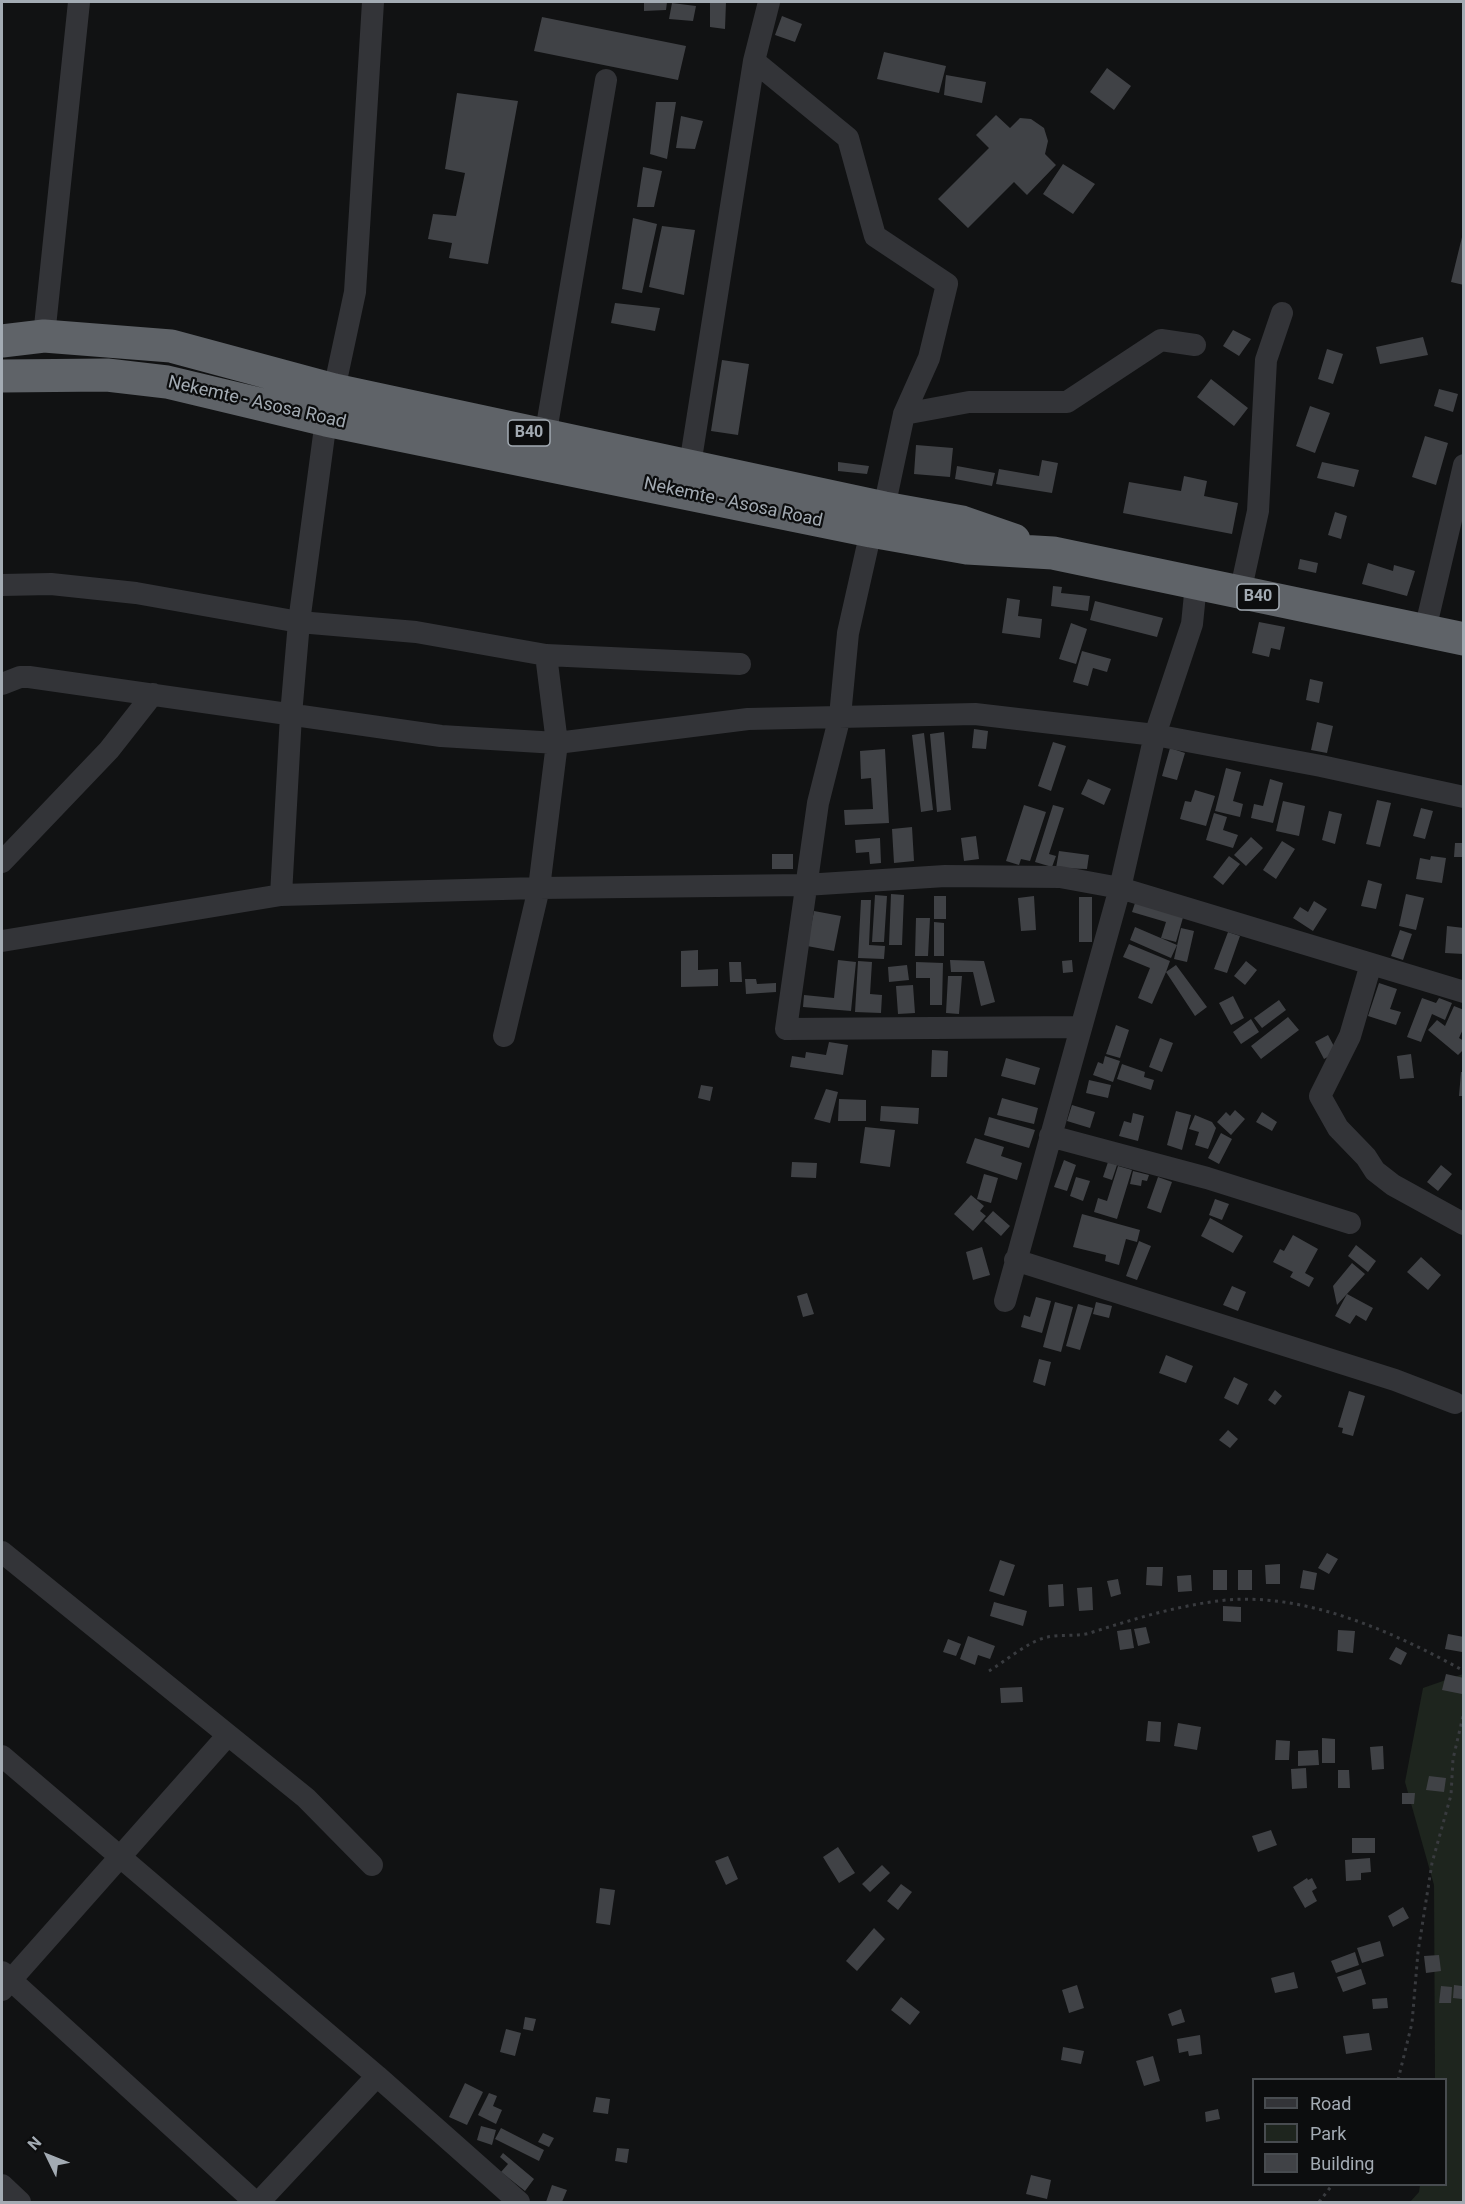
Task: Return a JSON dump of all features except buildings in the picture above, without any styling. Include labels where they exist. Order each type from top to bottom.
[{"type":"highway","name":"B40","points":[[2,340],[44,336],[171,346],[330,405],[543,450],[690,465],[878,520],[962,522],[1053,553],[1464,639]]},
{"type":"highway","name":"Nekemte - Asosa Road","points":[[2,376],[107,375],[330,405]]},
{"type":"highway","name":"Nekemte - Asosa Road","points":[[543,450],[878,520]]},
{"type":"street","points":[[44,336],[79,2]]},
{"type":"street","points":[[281,895],[291,715],[299,622],[330,405],[355,292],[373,2]]},
{"type":"street","points":[[690,465],[754,61],[769,2]]},
{"type":"street","points":[[754,61],[848,138],[875,236],[947,284],[929,358],[904,414],[848,633],[840,716],[818,803],[786,1029],[1080,1028]]},
{"type":"street","points":[[543,450],[606,80]]},
{"type":"street","points":[[1240,593],[1258,511],[1266,360],[1282,313]]},
{"type":"street","points":[[904,414],[969,402],[1068,402],[1161,340],[1195,345]]},
{"type":"street","points":[[167,382],[171,346]]},
{"type":"street","points":[[1425,630],[1464,465]]},
{"type":"street","points":[[2,585],[51,584],[136,593],[299,622],[416,632],[546,656],[740,664]]},
{"type":"street","points":[[1005,1301],[1120,888],[1155,735],[1192,624],[1196,584]]},
{"type":"street","points":[[504,1036],[539,888],[557,743],[546,656]]},
{"type":"street","points":[[2,684],[20,677],[29,677],[441,736],[557,743],[748,719],[975,714],[1155,735],[1321,766],[1464,797]]},
{"type":"street","points":[[2,862],[109,750],[153,694]]},
{"type":"street","points":[[2,940],[281,895],[539,888],[805,885],[968,876],[1060,877],[1120,888],[1464,992]]},
{"type":"street","points":[[1371,964],[1350,1036],[1320,1096],[1338,1128],[1366,1157],[1375,1171],[1393,1185],[1464,1224]]},
{"type":"street","points":[[1050,1136],[1207,1178],[1350,1223]]},
{"type":"street","points":[[1015,1260],[1395,1380],[1455,1403]]},
{"type":"street","points":[[2,1552],[306,1798],[372,1864]]},
{"type":"street","points":[[228,1735],[119,1858],[5,1981],[257,2202],[376,2076]]},
{"type":"street","points":[[2,1756],[376,2076],[519,2202]]},
{"type":"street","points":[[2,2186],[20,2202]]},
{"type":"path","points":[[989,1671],[1043,1638],[1083,1636],[1170,1609],[1227,1600],[1261,1600],[1304,1606],[1373,1628],[1464,1671]]},
{"type":"path","points":[[1398,2078],[1412,2023],[1418,1952],[1432,1863],[1451,1795],[1453,1758],[1464,1712]]},
{"type":"path","points":[[1319,2202],[1331,2186]]},
{"type":"green space","points":[[1463,1674],[1463,2202],[1410,2202],[1419,2192],[1420,2186],[1447,2186],[1447,2078],[1435,2078],[1434,1885],[1405,1782],[1423,1688]]}]
